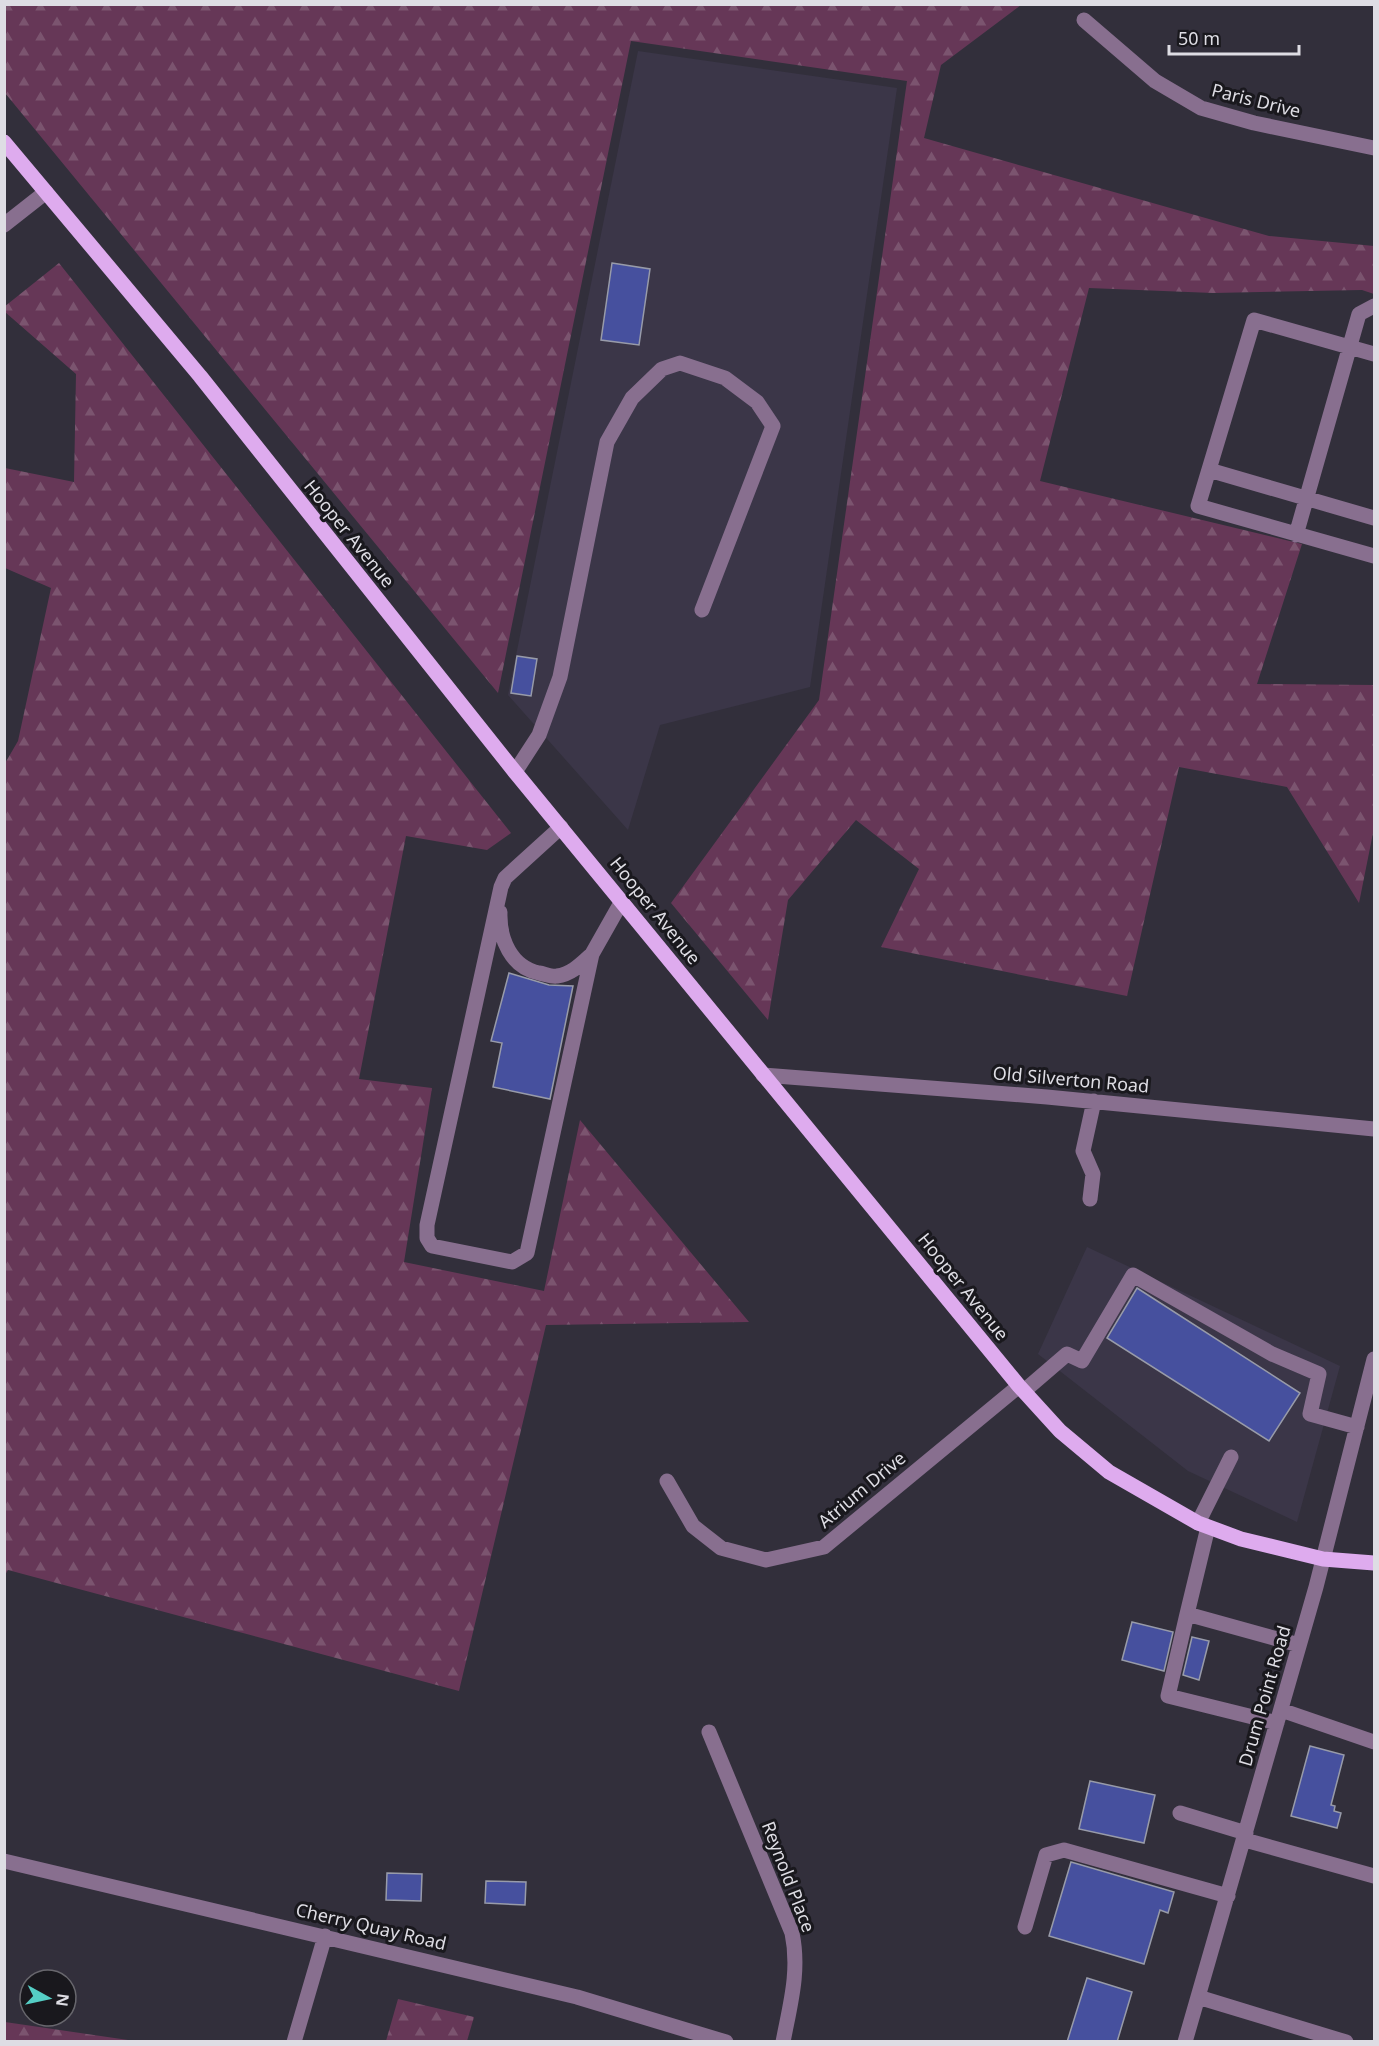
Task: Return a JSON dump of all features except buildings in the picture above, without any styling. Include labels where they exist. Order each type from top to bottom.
[{"type":"main road","name":"Hooper Avenue","points":[[4,142],[200,376],[515,772],[763,1075],[1060,1431],[1109,1472],[1203,1525],[1241,1539],[1323,1559],[1374,1563]]},
{"type":"street","name":"Paris Drive","points":[[1084,20],[1155,81],[1201,108],[1254,123],[1374,148]]},
{"type":"street","points":[[4,225],[46,192]]},
{"type":"street","points":[[1296,535],[1359,314],[1374,306]]},
{"type":"street","points":[[1374,354],[1254,320],[1198,506],[1374,556]]},
{"type":"street","points":[[515,772],[539,735],[560,677],[607,442],[632,398],[662,369],[680,363],[725,378],[757,402],[773,426],[702,610]]},
{"type":"street","points":[[1209,470],[1374,518]]},
{"type":"street","points":[[561,827],[505,878],[501,887],[427,1225],[427,1238],[432,1246],[512,1262],[527,1253],[592,954]]},
{"type":"street","points":[[501,887],[500,917],[504,942],[509,952],[528,970],[556,977],[574,971],[592,954],[622,901]]},
{"type":"street","name":"Old Silverton Road","points":[[763,1075],[1094,1101],[1374,1129]]},
{"type":"street","points":[[1090,1199],[1093,1174],[1083,1151],[1094,1101]]},
{"type":"street","name":"Atrium Drive","points":[[668,1481],[693,1526],[721,1548],[766,1560],[824,1546],[1067,1354],[1082,1361],[1133,1275],[1272,1354],[1319,1374],[1310,1414],[1364,1420]]},
{"type":"street","name":"Drum Point Road","points":[[1185,2042],[1364,1420],[1374,1359]]},
{"type":"street","points":[[1231,1457],[1203,1525],[1187,1614],[1168,1696],[1279,1717],[1374,1742]]},
{"type":"street","points":[[1187,1614],[1299,1645]]},
{"type":"street","name":"Reynold Place","points":[[709,1732],[792,1933],[797,1955],[796,1977],[783,2042]]},
{"type":"street","points":[[1180,1813],[1374,1876]]},
{"type":"street","points":[[1025,1927],[1046,1855],[1056,1850],[1064,1850],[1228,1896]]},
{"type":"street","name":"Cherry Quay Road","points":[[4,1861],[577,1997],[726,2042]]},
{"type":"street","points":[[294,2042],[325,1936]]},
{"type":"street","points":[[1198,1997],[1346,2042]]},
{"type":"shaded area","points":[[638,51],[897,88],[810,687],[660,725],[628,830],[508,695]]},
{"type":"shaded area","points":[[1087,1247],[1340,1366],[1297,1522],[1188,1471],[1038,1354]]},
{"type":"green space","points":[[4,5],[1021,5],[941,65],[924,138],[1269,236],[1374,246],[1374,294],[1362,290],[1213,293],[1089,288],[1040,481],[1302,544],[1257,684],[1374,685],[1374,828],[1359,903],[1287,787],[1179,767],[1127,996],[881,947],[919,869],[856,820],[788,900],[768,1020],[671,903],[819,700],[907,81],[631,41],[498,693],[5,93]]},
{"type":"green space","points":[[59,263],[511,833],[487,850],[406,836],[359,1079],[432,1088],[404,1262],[544,1291],[580,1120],[749,1322],[546,1325],[459,1691],[8,1570],[5,1575],[4,765],[18,741],[51,588],[5,568],[5,468],[74,482],[76,374],[5,312],[4,307]]},
{"type":"green space","points":[[398,1999],[474,2017],[467,2041],[386,2041]]},
{"type":"green space","points":[[5,2022],[18,2024],[18,2028],[46,2028],[130,2041],[5,2041]]}]
